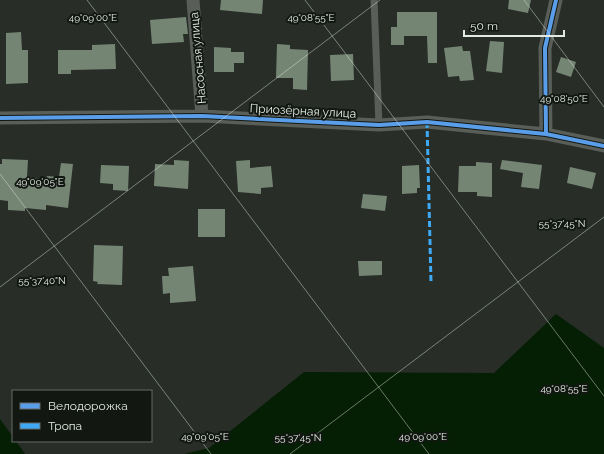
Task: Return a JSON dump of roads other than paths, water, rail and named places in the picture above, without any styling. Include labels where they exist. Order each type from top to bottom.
[{"type":"street","name":"Насосная улица","points":[[193,0],[202,116]]},
{"type":"street","points":[[546,134],[545,48],[556,0]]},
{"type":"street","name":"Приозёрная улица","points":[[0,118],[202,116],[379,125],[427,122],[546,134],[604,146]]},
{"type":"lane","points":[[374,0],[379,125]]}]
